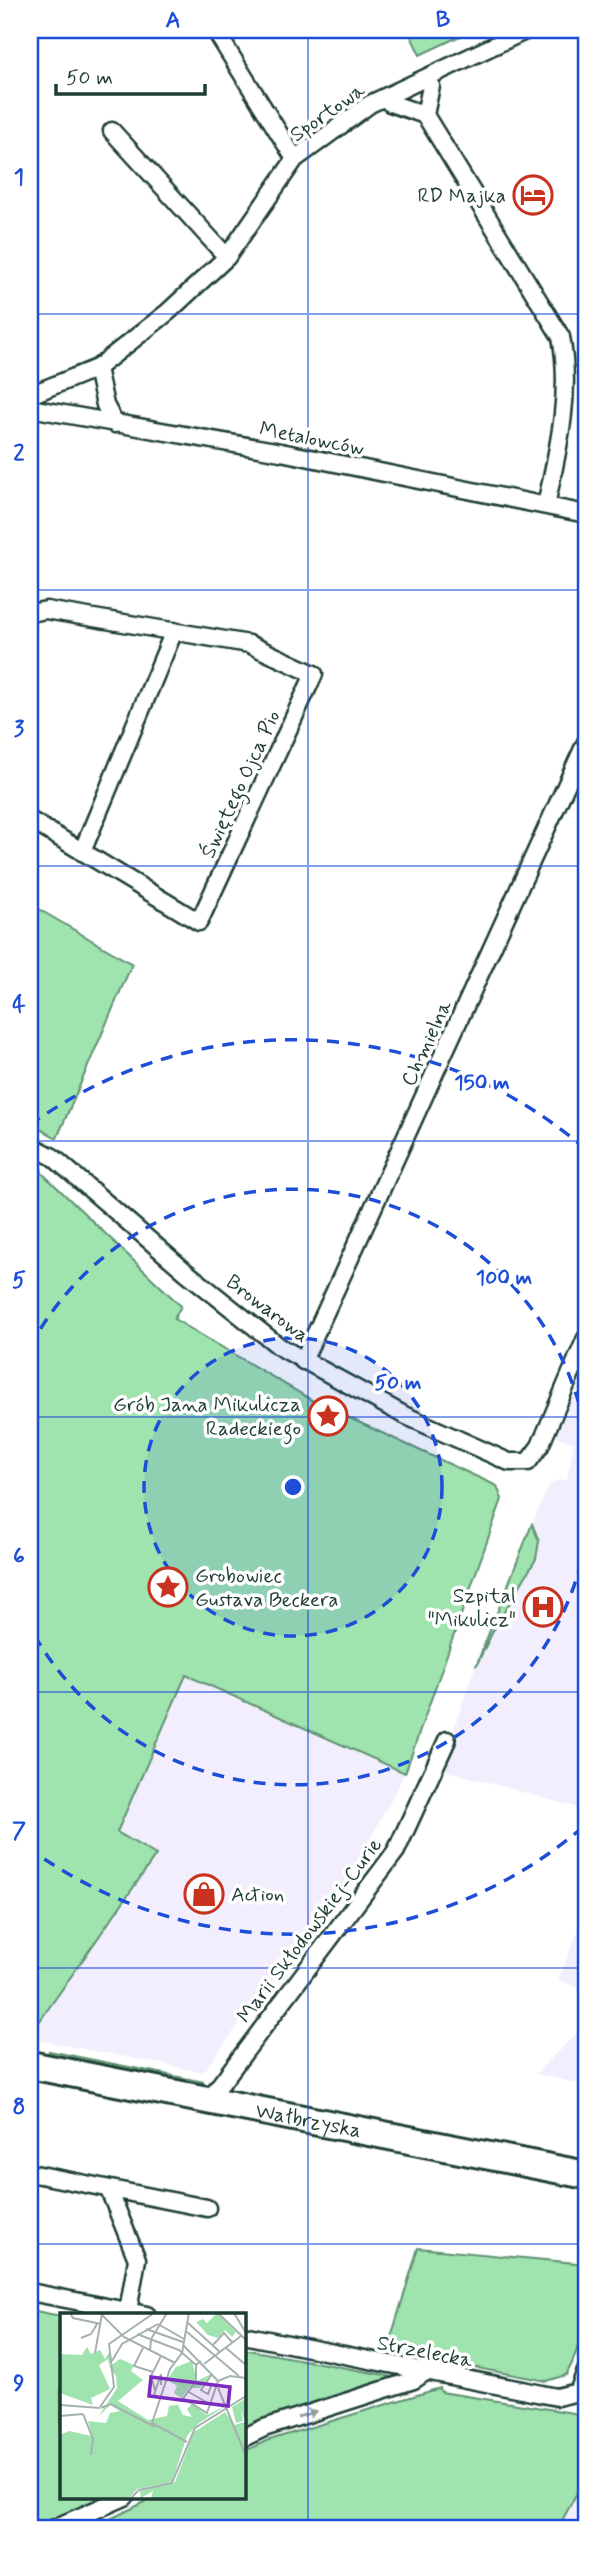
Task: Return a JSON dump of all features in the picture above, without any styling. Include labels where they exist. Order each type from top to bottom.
[{"type":"main road","name":"Wałbrzyska","points":[[30,2065],[586,2175]]},
{"type":"street","points":[[215,30],[295,159]]},
{"type":"street","name":"Sportowa","points":[[30,395],[97,369],[168,312],[228,257],[295,159],[370,104],[527,30]]},
{"type":"street","points":[[425,116],[431,86],[429,78]]},
{"type":"street","points":[[386,98],[390,103],[425,116],[561,337],[567,391],[546,505]]},
{"type":"street","points":[[112,131],[228,257]]},
{"type":"street","points":[[97,369],[105,405],[116,424]]},
{"type":"street","name":"Metalowców","points":[[30,408],[586,514]]},
{"type":"street","name":"Świętego Ojca Pio","points":[[30,613],[46,610],[249,644],[314,674],[199,922],[30,820]]},
{"type":"street","points":[[82,852],[174,631]]},
{"type":"street","name":"Chmielna","points":[[303,1361],[586,743]]},
{"type":"street","name":"Browarowa","points":[[30,1145],[53,1157],[196,1280],[279,1347],[404,1415],[509,1462],[528,1462],[540,1446],[586,1338]]},
{"type":"street","name":"Marii Skłodowskiej-Curie","points":[[213,2102],[216,2090],[396,1852],[447,1740]]},
{"type":"street","points":[[30,2173],[207,2208]]},
{"type":"street","points":[[109,2190],[137,2259],[128,2311]]},
{"type":"street","points":[[30,2292],[138,2313]]},
{"type":"street","name":"Strzelecka","points":[[245,2335],[424,2373],[557,2397],[578,2392],[586,2371]]},
{"type":"street","points":[[245,2437],[264,2428],[414,2380],[424,2373]]},
{"type":"street","points":[[54,2528],[123,2498]]},
{"type":"shaded area","name":"Szpital \"Mikulicz\"","points":[[586,1367],[586,1810],[444,1770],[441,1765],[489,1627],[508,1587],[532,1524],[548,1488],[556,1481],[567,1480],[574,1443],[556,1436]]},
{"type":"shaded area","points":[[186,1675],[405,1773],[345,1886],[203,2072],[33,2039],[39,2022],[156,1856],[117,1832]]},
{"type":"shaded area","points":[[586,1912],[586,1991],[558,1980]]},
{"type":"shaded area","points":[[586,2024],[586,2085],[535,2074]]},
{"type":"shaded area","points":[[586,2476],[586,2528],[558,2528]]},
{"type":"green space","points":[[408,30],[473,30],[420,55]]},
{"type":"green space","points":[[30,904],[132,964],[57,1138],[30,1123]]},
{"type":"green space","points":[[30,1162],[41,1168],[42,1173],[181,1306],[174,1319],[317,1403],[497,1486],[502,1499],[405,1773],[186,1675],[117,1832],[156,1855],[39,2022],[30,2018]]},
{"type":"green space","points":[[532,1524],[539,1541],[536,1559],[494,1629],[476,1666]]},
{"type":"green space","points":[[49,2051],[204,2082],[194,2084],[48,2058]]},
{"type":"green space","points":[[418,2248],[586,2264],[581,2335],[566,2375],[546,2381],[387,2351]]},
{"type":"green space","points":[[30,2310],[60,2316],[60,2498],[109,2498],[42,2528],[30,2528]]},
{"type":"green space","points":[[245,2349],[401,2379],[245,2431]]},
{"type":"green space","points":[[440,2388],[441,2392],[586,2415],[586,2476],[558,2528],[92,2528],[153,2498],[245,2498],[245,2451],[266,2441]]},
{"type":"place","name":"RD Majka","points":[[533,195]]},
{"type":"place","name":"Grób Jana Mikulicza Radeckiego","points":[[328,1416]]},
{"type":"place","name":"Grobowiec Gustava Beckera","points":[[168,1587]]},
{"type":"place","name":"Szpital \"Mikulicz\"","points":[[543,1607]]},
{"type":"place","name":"Action","points":[[204,1894]]}]
